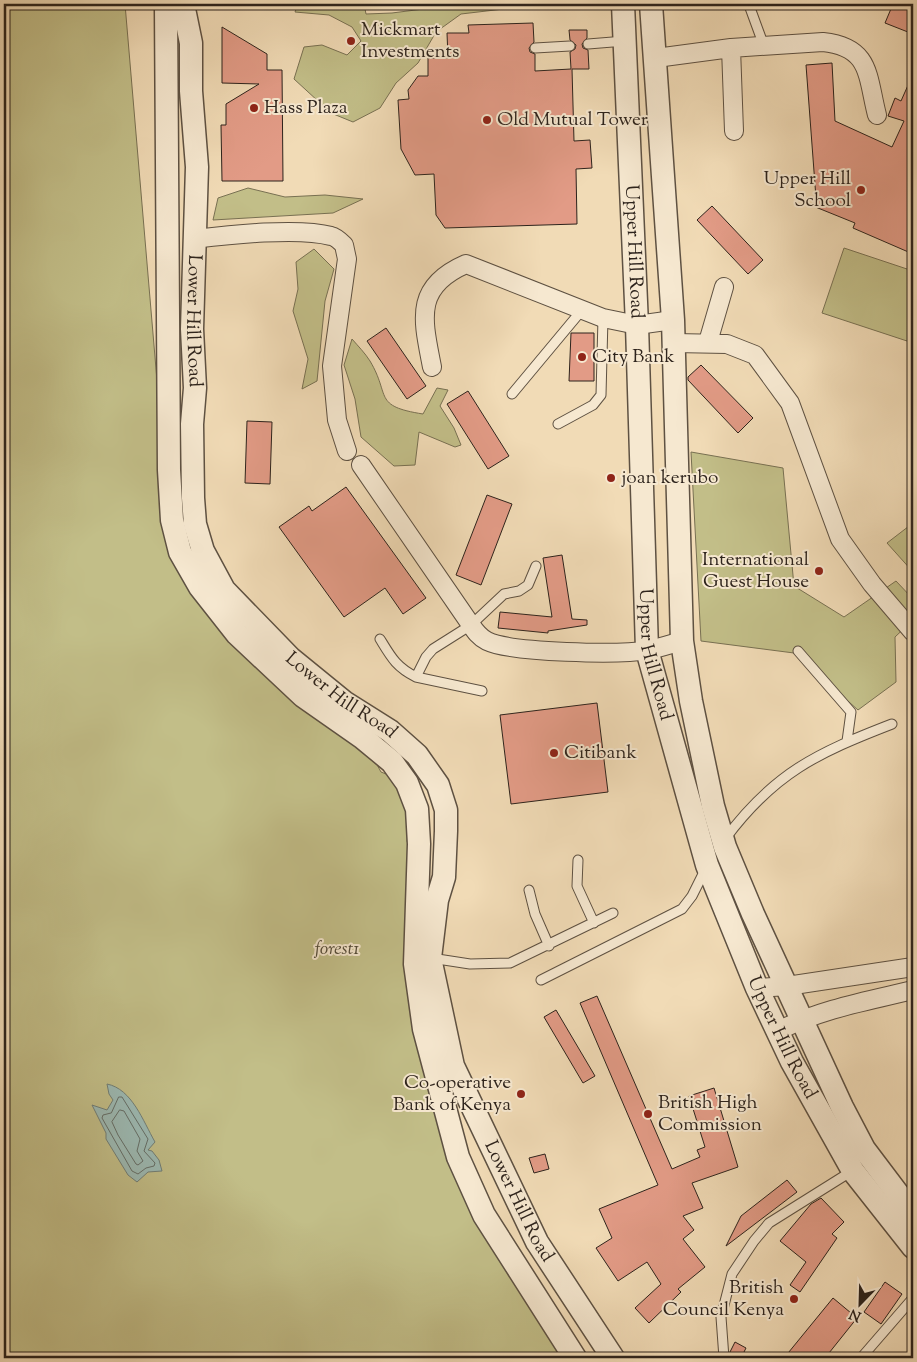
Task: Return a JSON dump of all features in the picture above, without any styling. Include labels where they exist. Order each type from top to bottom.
[{"type":"street","name":"Lower Hill Road","points":[[170,4],[192,43],[191,91],[197,167],[194,239],[193,498],[195,524],[204,551],[224,590],[290,658],[344,702],[390,731],[417,755],[438,785],[446,810],[446,847],[444,877],[437,900],[430,958],[452,1066],[537,1242],[613,1358]]},
{"type":"street","name":"Lower Hill Road","points":[[170,4],[169,470],[172,520],[180,552],[200,587],[237,634],[303,696],[363,738],[392,762],[407,783],[417,809],[418,817],[416,964],[424,1029],[458,1157],[484,1215],[575,1358]]},
{"type":"street","name":"Upper Hill Road","points":[[623,4],[637,325],[647,650],[707,865],[757,988],[792,1062],[853,1171],[913,1247]]},
{"type":"street","name":"Upper Hill Road","points":[[651,4],[673,320],[682,641],[691,701],[713,806],[725,847],[753,914],[864,1149],[913,1214]]},
{"type":"street","points":[[656,58],[731,48],[823,42],[846,46],[864,62],[877,115]]},
{"type":"street","points":[[731,48],[734,131]]},
{"type":"street","points":[[194,239],[230,235],[302,233],[333,236],[344,244],[347,259],[332,366],[337,420],[347,452]]},
{"type":"street","points":[[432,367],[423,320],[432,287],[454,269],[466,264],[603,318],[637,325],[673,320]]},
{"type":"street","points":[[708,342],[724,287]]},
{"type":"street","points":[[674,343],[708,342],[727,344],[755,355],[790,403],[824,491],[840,539],[872,584],[913,632]]},
{"type":"street","points":[[641,458],[677,455]]},
{"type":"street","points":[[361,465],[479,636],[500,644],[579,652],[647,650],[682,641]]},
{"type":"street","points":[[757,988],[787,986],[913,967]]},
{"type":"street","points":[[778,1032],[802,1019],[860,1001],[913,990]]},
{"type":"lane","points":[[749,5],[764,46]]},
{"type":"lane","points":[[588,44],[625,41]]},
{"type":"lane","points":[[534,48],[570,46]]},
{"type":"lane","points":[[512,394],[582,310]]},
{"type":"lane","points":[[558,424],[592,405],[602,395],[603,318]]},
{"type":"lane","points":[[416,677],[426,657],[433,649],[470,625],[504,594],[519,591],[528,585],[536,566]]},
{"type":"lane","points":[[380,639],[401,669],[416,677],[482,691]]},
{"type":"lane","points":[[798,651],[851,712],[848,741]]},
{"type":"lane","points":[[725,847],[725,840],[739,821],[770,789],[803,763],[848,741],[892,724]]},
{"type":"lane","points":[[578,860],[577,886],[594,923]]},
{"type":"lane","points":[[541,980],[682,909],[692,896],[707,865]]},
{"type":"lane","points":[[529,890],[535,914],[549,946]]},
{"type":"lane","points":[[430,958],[470,964],[510,963],[549,946],[613,913]]},
{"type":"lane","points":[[724,1358],[721,1317],[732,1274],[754,1241],[769,1223],[853,1171]]},
{"type":"lane","points":[[861,1358],[913,1298]]},
{"type":"green space","name":"forest1","points":[[4,4],[125,4],[160,416],[171,512],[369,750],[381,772],[396,778],[411,800],[407,841],[415,865],[458,1157],[561,1335],[559,1358],[4,1358]]},
{"type":"green space","points":[[298,4],[364,4],[366,14],[392,13],[462,4],[566,4],[558,9],[529,6],[461,14],[436,32],[418,63],[396,83],[380,108],[353,122],[331,113],[294,79],[304,47],[322,45],[347,55],[361,41],[352,27],[329,15],[295,12]]},
{"type":"green space","points":[[248,188],[285,197],[325,195],[363,199],[333,213],[213,220],[218,198]]},
{"type":"green space","points":[[844,248],[913,271],[913,323],[907,341],[822,313]]},
{"type":"green space","points":[[314,249],[334,269],[325,301],[317,381],[302,389],[308,359],[293,311],[298,289],[296,262]]},
{"type":"green space","points":[[352,339],[370,361],[385,398],[396,407],[423,414],[437,388],[448,390],[440,406],[454,428],[461,445],[455,447],[419,432],[415,465],[394,466],[361,437],[355,399],[344,365]]},
{"type":"green space","points":[[691,452],[783,468],[794,586],[844,617],[896,581],[913,599],[913,620],[895,637],[896,682],[858,710],[794,653],[701,641]]},
{"type":"green space","points":[[913,523],[913,572],[887,543]]},
{"type":"water","points":[[107,1084],[123,1092],[136,1107],[155,1142],[148,1150],[152,1151],[159,1160],[162,1171],[148,1172],[137,1182],[128,1175],[106,1139],[106,1133],[92,1105],[107,1110],[113,1100],[109,1094]]},
{"type":"building","points":[[893,4],[913,4],[913,34],[885,23]]},
{"type":"building","name":"Old Mutual Tower","points":[[533,23],[534,42],[529,48],[530,52],[535,54],[535,71],[571,69],[570,52],[575,49],[576,45],[570,40],[569,30],[587,30],[587,38],[582,44],[583,48],[588,50],[589,69],[572,69],[574,141],[590,140],[592,168],[576,169],[577,224],[445,228],[436,215],[434,174],[415,175],[401,149],[398,100],[409,99],[408,90],[418,76],[428,76],[428,58],[448,58],[447,33],[469,33],[468,25]]},
{"type":"building","name":"Hass Plaza","points":[[222,27],[267,54],[267,70],[282,70],[283,181],[222,181],[221,125],[226,125],[226,104],[259,84],[222,83]]},
{"type":"building","points":[[832,63],[835,121],[892,147],[904,121],[888,116],[895,98],[901,101],[913,74],[913,254],[853,228],[855,223],[813,206],[816,198],[806,65]]},
{"type":"building","points":[[712,206],[763,260],[748,274],[697,220]]},
{"type":"building","points":[[386,328],[426,386],[407,399],[367,341]]},
{"type":"building","name":"City Bank","points":[[571,333],[594,333],[594,381],[569,381]]},
{"type":"building","points":[[701,365],[753,418],[738,433],[688,380],[688,377]]},
{"type":"building","points":[[468,391],[509,456],[488,469],[447,404]]},
{"type":"building","points":[[247,421],[272,422],[270,484],[245,483]]},
{"type":"building","points":[[346,487],[426,598],[403,614],[385,588],[344,617],[279,527],[309,506],[312,511]]},
{"type":"building","points":[[487,495],[512,504],[481,585],[456,575]]},
{"type":"building","points":[[562,555],[572,619],[587,620],[587,625],[548,631],[548,633],[498,628],[500,612],[552,617],[543,558]]},
{"type":"building","name":"Citibank","points":[[597,703],[608,792],[511,804],[500,715]]},
{"type":"building","points":[[597,996],[672,1169],[700,1157],[697,1150],[705,1147],[689,1096],[714,1088],[738,1167],[692,1183],[703,1208],[683,1216],[694,1230],[683,1239],[705,1267],[678,1289],[681,1292],[649,1323],[635,1308],[661,1284],[647,1262],[618,1281],[596,1248],[612,1238],[599,1209],[658,1185],[580,1003]]},
{"type":"building","points":[[556,1010],[595,1076],[583,1083],[544,1017]]},
{"type":"building","points":[[545,1154],[549,1169],[534,1173],[529,1158]]},
{"type":"building","points":[[787,1180],[797,1192],[726,1246],[741,1216]]},
{"type":"building","points":[[821,1198],[844,1222],[832,1234],[837,1238],[800,1292],[790,1285],[806,1262],[780,1241],[811,1204]]},
{"type":"building","points":[[885,1282],[902,1294],[881,1324],[864,1312]]},
{"type":"building","points":[[833,1298],[857,1318],[825,1358],[784,1358]]},
{"type":"building","points":[[735,1342],[746,1348],[741,1358],[730,1358],[730,1352]]},
{"type":"place","name":"Mickmart Investments","points":[[351,41]]},
{"type":"place","name":"Hass Plaza","points":[[254,108]]},
{"type":"place","name":"Old Mutual Tower","points":[[487,120]]},
{"type":"place","name":"Upper Hill School","points":[[861,190]]},
{"type":"place","name":"City Bank","points":[[582,357]]},
{"type":"place","name":"joan kerubo","points":[[611,478]]},
{"type":"place","name":"International Guest House","points":[[819,571]]},
{"type":"place","name":"Citibank","points":[[554,753]]},
{"type":"place","name":"Co-operative Bank of Kenya","points":[[521,1094]]},
{"type":"place","name":"British High Commission","points":[[648,1114]]},
{"type":"place","name":"British Council Kenya","points":[[794,1299]]}]
